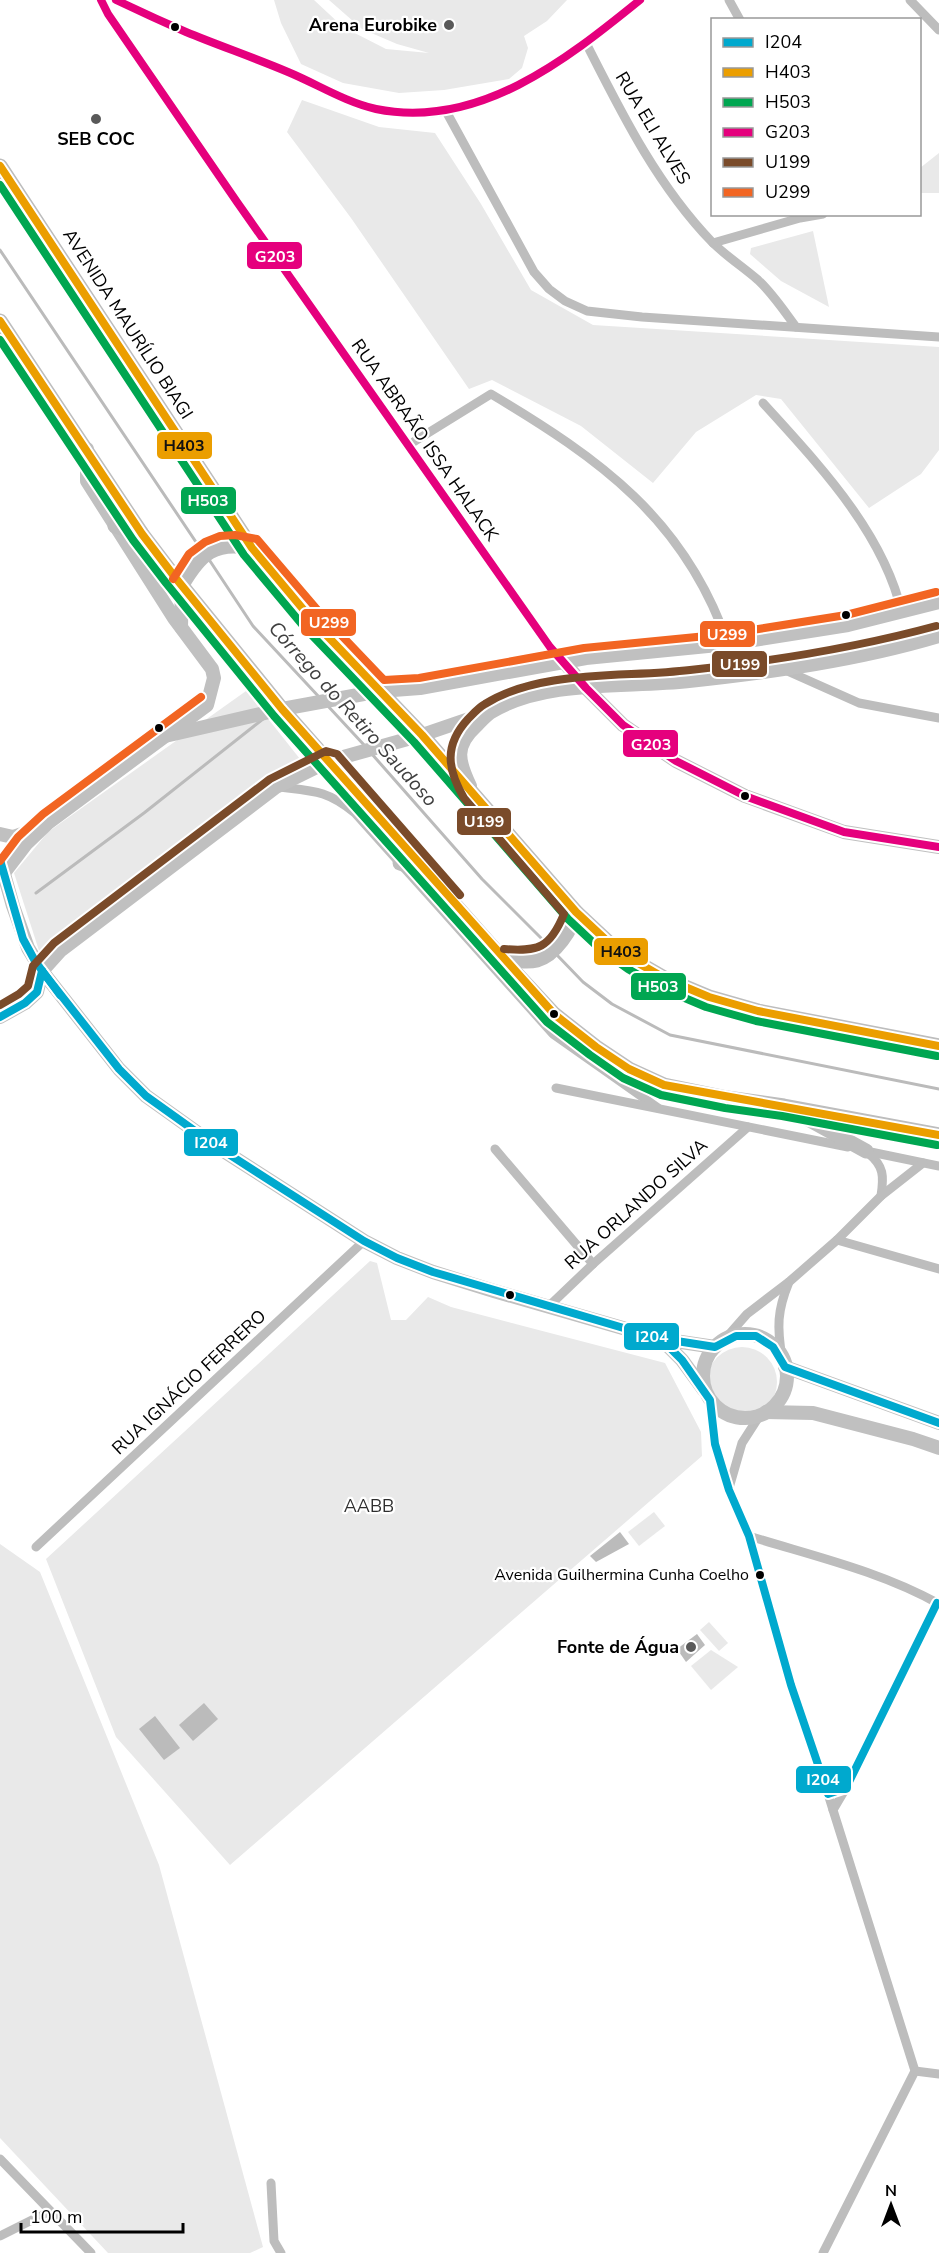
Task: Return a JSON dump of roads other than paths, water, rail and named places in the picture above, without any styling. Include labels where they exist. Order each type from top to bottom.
[{"type":"main road","name":"AVENIDA MAURÍLIO BIAGI","points":[[0,166],[252,548],[313,621],[422,735],[576,912],[607,941],[633,960],[666,979],[710,998],[758,1011],[939,1046]]},
{"type":"main road","points":[[0,321],[87,448],[142,534],[182,585],[282,710],[554,1014],[629,1069],[664,1085],[939,1135]]},
{"type":"main road","points":[[87,448],[87,480],[181,627],[212,669],[214,678],[207,705],[49,822],[1,871],[28,948],[42,971],[119,1069],[146,1096],[216,1146],[364,1241],[397,1258],[433,1272],[661,1340],[720,1343]]},
{"type":"main road","points":[[115,526],[142,534]]},
{"type":"main road","points":[[181,627],[182,585],[197,561],[223,546],[236,545],[252,548]]},
{"type":"main road","points":[[165,736],[380,691],[420,688],[564,662],[728,644],[848,625],[939,602]]},
{"type":"main road","points":[[0,1017],[37,992],[42,971],[60,951],[276,787],[329,761],[422,735],[492,711],[526,695],[551,690],[687,682],[783,669],[939,636]]},
{"type":"main road","name":"RUA ABRAÃO ISSA HALACK","points":[[564,662],[623,725],[676,761],[745,795],[844,832],[939,847]]},
{"type":"main road","points":[[472,791],[463,771],[459,748],[467,734],[492,711]]},
{"type":"main road","points":[[0,834],[12,837],[27,834],[49,822]]},
{"type":"main road","points":[[400,863],[426,873]]},
{"type":"main road","points":[[503,959],[524,962],[543,958],[567,936],[576,912]]},
{"type":"main road","points":[[784,1106],[866,1151]]},
{"type":"main road","points":[[708,1396],[703,1381],[703,1368],[707,1357],[720,1343],[738,1335],[758,1337],[775,1347],[784,1362],[785,1388],[781,1397],[763,1414]]},
{"type":"main road","points":[[661,1340],[682,1360],[720,1410],[732,1416],[746,1418],[763,1414],[813,1413],[939,1448]]},
{"type":"main road","points":[[784,1362],[939,1423]]},
{"type":"street","name":"RUA ABRAÃO ISSA HALACK","points":[[101,0],[157,87],[407,446],[550,647],[564,662]]},
{"type":"street","points":[[116,0],[175,27],[290,72],[346,99],[378,110],[397,112],[447,112],[513,89],[587,45],[640,0]]},
{"type":"street","points":[[729,0],[739,18]]},
{"type":"street","points":[[910,0],[939,30]]},
{"type":"street","name":"RUA ELI ALVES","points":[[587,45],[628,126],[667,188],[713,243],[760,282],[773,296],[796,327]]},
{"type":"street","points":[[447,112],[534,272],[564,301],[587,311],[642,317],[939,337]]},
{"type":"street","points":[[713,243],[812,216]]},
{"type":"street","points":[[407,446],[490,394],[548,428],[591,458],[641,502],[675,541],[700,578],[717,611],[728,644]]},
{"type":"street","points":[[763,403],[812,457],[857,517],[886,564],[897,589],[902,613]]},
{"type":"street","points":[[783,669],[859,703],[939,718]]},
{"type":"street","points":[[329,761],[352,810]]},
{"type":"street","points":[[276,787],[314,791],[337,798],[352,810],[553,1034],[658,1108]]},
{"type":"street","points":[[556,1088],[939,1166]]},
{"type":"street","name":"RUA ORLANDO SILVA","points":[[548,1307],[747,1127]]},
{"type":"street","points":[[495,1149],[594,1264]]},
{"type":"street","points":[[866,1151],[879,1162],[882,1171],[881,1196]]},
{"type":"street","points":[[720,1343],[747,1314],[790,1281],[837,1240],[881,1196],[923,1163]]},
{"type":"street","points":[[837,1240],[939,1269]]},
{"type":"street","name":"RUA IGNÁCIO FERRERO","points":[[36,1547],[364,1241]]},
{"type":"street","points":[[784,1362],[778,1333],[778,1317],[790,1281]]},
{"type":"street","points":[[708,1396],[715,1444],[729,1490],[749,1536],[792,1685],[915,2071],[823,2253]]},
{"type":"street","points":[[729,1490],[742,1443],[763,1414]]},
{"type":"street","points":[[749,1536],[891,1581],[938,1603],[833,1810]]},
{"type":"street","points":[[828,1794],[846,1788]]},
{"type":"street","points":[[915,2071],[939,2074]]},
{"type":"street","points":[[0,2159],[91,2253]]},
{"type":"street","points":[[271,2183],[274,2241],[278,2252]]},
{"type":"street","points":[[0,2236],[50,2211]]},
{"type":"waterway","name":"Córrego do Retiro Saudoso","points":[[0,250],[202,551]]},
{"type":"waterway","name":"Córrego do Retiro Saudoso","points":[[208,558],[253,626],[320,698]]},
{"type":"waterway","name":"Córrego do Retiro Saudoso","points":[[327,705],[365,746]]},
{"type":"waterway","points":[[36,893],[144,813],[263,719]]},
{"type":"waterway","name":"Córrego do Retiro Saudoso","points":[[371,753],[482,879],[550,947]]},
{"type":"waterway","name":"Córrego do Retiro Saudoso","points":[[556,954],[583,982],[612,1004],[670,1035],[939,1089]]},
{"type":"place","name":"Arena Eurobike","points":[[449,25]]},
{"type":"place","name":"SEB COC","points":[[96,119]]},
{"type":"place","name":"Avenida Guilhermina Cunha Coelho","points":[[760,1575]]},
{"type":"place","name":"Fonte de Água","points":[[691,1647]]},
{"type":"park label","name":"AABB","points":[[369,1506]]}]
